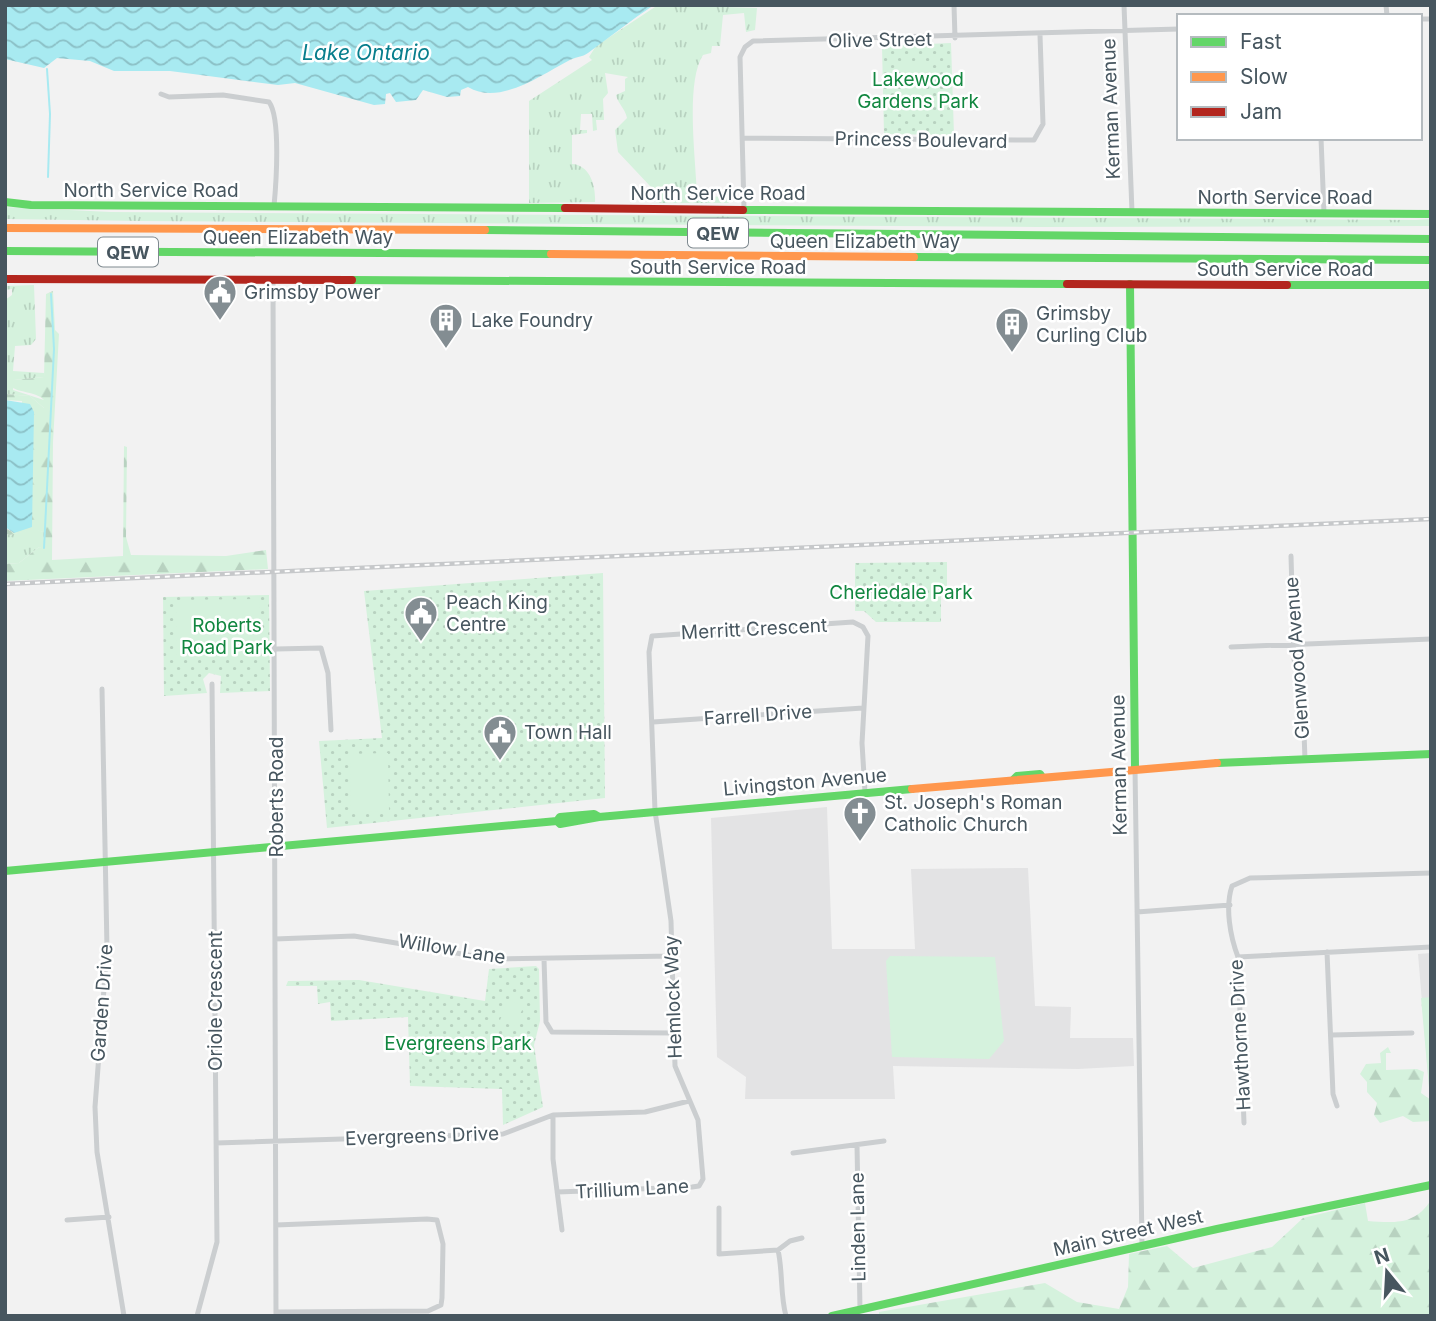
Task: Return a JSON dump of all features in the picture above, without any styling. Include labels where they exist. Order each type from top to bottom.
[{"type":"main road","name":"North Service Road","points":[[5,202],[1431,214]]},
{"type":"main road","name":"Queen Elizabeth Way","points":[[5,228],[1010,233],[1431,239]]},
{"type":"main road","name":"Queen Elizabeth Way","points":[[5,251],[1431,260]]},
{"type":"main road","name":"South Service Road","points":[[5,279],[1431,285]]},
{"type":"main road","name":"Kerman Avenue","points":[[1130,284],[1135,768]]},
{"type":"main road","name":"Livingston Avenue","points":[[5,871],[557,821],[560,824],[655,811],[1013,780],[1019,782],[1040,780],[1042,777],[1135,768],[1431,754]]},
{"type":"main road","name":"Main Street West","points":[[832,1316],[1142,1246],[1431,1185]]},
{"type":"street","points":[[954,5],[955,38]]},
{"type":"street","name":"Kerman Avenue","points":[[1124,5],[1132,212]]},
{"type":"street","name":"Olive Street","points":[[744,208],[740,57],[748,44],[769,40],[955,38],[1177,29]]},
{"type":"street","name":"Princess Boulevard","points":[[742,138],[1034,140],[1043,124],[1041,35]]},
{"type":"street","points":[[161,94],[169,97],[223,95],[269,102],[275,131],[274,206]]},
{"type":"street","points":[[1321,140],[1324,213]]},
{"type":"street","name":"Roberts Road","points":[[273,279],[276,1314]]},
{"type":"street","name":"Glenwood Avenue","points":[[1291,555],[1294,646],[1303,704],[1305,760]]},
{"type":"street","name":"Merritt Crescent","points":[[655,811],[649,642],[652,636],[659,635],[853,622],[863,627],[868,636],[863,708],[865,792]]},
{"type":"street","points":[[1231,647],[1431,639]]},
{"type":"street","points":[[276,649],[321,648],[328,673],[331,730]]},
{"type":"street","name":"Oriole Crescent","points":[[197,1316],[218,1242],[212,684]]},
{"type":"street","name":"Garden Drive","points":[[102,689],[107,949],[95,1107],[97,1152],[124,1316]]},
{"type":"street","name":"Farrell Drive","points":[[653,722],[863,708]]},
{"type":"street","name":"Kerman Avenue","points":[[1135,768],[1142,1246]]},
{"type":"street","name":"Hemlock Way","points":[[655,811],[671,920],[675,1066],[698,1119],[703,1179]]},
{"type":"street","points":[[1137,912],[1230,905],[1232,886],[1250,878],[1431,873]]},
{"type":"street","name":"Hawthorne Drive","points":[[1230,905],[1232,941],[1238,957],[1244,1123]]},
{"type":"street","name":"Willow Lane","points":[[275,939],[355,936],[479,957],[544,959],[671,956]]},
{"type":"street","points":[[1238,957],[1431,947]]},
{"type":"street","points":[[1327,952],[1333,1094],[1337,1105]]},
{"type":"street","points":[[544,959],[546,1021],[552,1032],[673,1033]]},
{"type":"street","points":[[1332,1035],[1412,1033]]},
{"type":"street","name":"Evergreens Drive","points":[[216,1143],[503,1134],[553,1115],[645,1112],[689,1101]]},
{"type":"street","points":[[553,1115],[562,1230]]},
{"type":"street","points":[[793,1153],[884,1141]]},
{"type":"street","name":"Linden Lane","points":[[857,1144],[860,1309]]},
{"type":"street","name":"Trillium Lane","points":[[557,1192],[692,1187],[698,1186],[703,1179]]},
{"type":"street","points":[[719,1208],[719,1254],[778,1250],[790,1241],[802,1238]]},
{"type":"street","points":[[67,1220],[109,1217]]},
{"type":"street","points":[[276,1225],[437,1220],[443,1244],[442,1298],[441,1306],[437,1308],[415,1311],[276,1314]]},
{"type":"street","points":[[778,1250],[781,1295],[786,1316]]},
{"type":"shaded area","points":[[827,807],[832,949],[915,949],[911,869],[1028,868],[1035,1006],[1071,1007],[1070,1038],[1133,1038],[1134,1066],[1078,1069],[893,1066],[895,1099],[745,1099],[746,1077],[717,1057],[711,818]]},
{"type":"shaded area","points":[[1431,953],[1431,1110],[1418,954]]},
{"type":"green space","points":[[658,5],[757,8],[755,30],[746,32],[744,13],[723,15],[720,46],[712,46],[711,53],[703,55],[694,84],[697,196],[730,197],[729,203],[657,203],[650,186],[618,152],[615,130],[627,118],[616,95],[625,91],[625,79],[628,77],[605,73],[608,93],[603,99],[604,120],[596,120],[597,130],[593,131],[592,114],[581,114],[580,130],[587,130],[587,133],[572,135],[572,164],[583,168],[591,177],[595,202],[529,203],[529,101],[592,60],[589,57],[596,46]]},
{"type":"green space","name":"Lakewood Gardens Park","points":[[951,43],[954,135],[884,134],[882,46]]},
{"type":"green space","points":[[904,64],[923,64],[923,102],[904,102]]},
{"type":"green space","points":[[5,207],[111,212],[1431,219],[1431,226],[1037,227],[140,221],[5,219]]},
{"type":"green space","points":[[34,285],[36,339],[31,345],[15,346],[13,371],[44,373],[44,377],[14,380],[13,390],[44,400],[44,408],[30,396],[5,394],[5,300],[12,295],[12,289],[5,290],[5,286]]},
{"type":"green space","points":[[53,291],[55,330],[59,334],[53,442],[52,560],[123,556],[124,446],[127,447],[126,537],[131,555],[226,556],[266,550],[268,569],[5,581],[5,564],[19,563],[39,547],[45,549],[43,532],[35,530],[9,535],[5,533],[5,528],[14,533],[22,401],[5,400],[5,394],[30,396],[44,408],[44,400],[40,397],[9,385],[14,380],[44,377],[46,294]]},
{"type":"green space","points":[[35,529],[43,532],[45,550],[39,547],[19,563],[5,564],[5,533],[9,535]]},
{"type":"green space","name":"Cheriedale Park","points":[[947,562],[947,596],[941,596],[941,622],[876,622],[864,611],[855,611],[855,563]]},
{"type":"green space","name":"Peach King Centre","points":[[603,573],[605,798],[327,828],[319,741],[382,738],[364,591]]},
{"type":"green space","name":"Roberts Road Park","points":[[269,595],[270,691],[220,693],[221,676],[209,673],[203,679],[207,693],[164,696],[163,597]]},
{"type":"green space","points":[[259,599],[260,659],[177,659],[177,600]]},
{"type":"green space","points":[[388,753],[389,811],[351,812],[350,754]]},
{"type":"green space","points":[[890,956],[995,957],[1004,1041],[989,1059],[892,1057],[886,961]]},
{"type":"green space","name":"Evergreens Park","points":[[536,966],[539,969],[540,1021],[534,1045],[543,1107],[503,1125],[502,1089],[410,1086],[408,1017],[331,1021],[330,1002],[318,1004],[317,986],[286,986],[288,981],[359,980],[485,1001],[489,969]]},
{"type":"green space","points":[[1431,997],[1431,1110],[1421,998]]},
{"type":"green space","points":[[509,1000],[524,1006],[514,1027],[500,1020]]},
{"type":"green space","points":[[1388,1047],[1391,1053],[1386,1053],[1386,1070],[1417,1069],[1424,1072],[1421,1093],[1431,1100],[1431,1121],[1413,1122],[1403,1116],[1380,1123],[1374,1115],[1377,1103],[1367,1092],[1367,1082],[1360,1074],[1366,1064],[1381,1063],[1380,1053]]},
{"type":"green space","points":[[1431,1200],[1431,1316],[879,1316],[879,1312],[1045,1283],[1077,1302],[1119,1309],[1128,1287],[1129,1254],[1167,1246],[1193,1268],[1272,1247],[1303,1218],[1365,1203],[1368,1221],[1404,1221],[1418,1214]]},
{"type":"water","name":"Lake Ontario","points":[[5,5],[654,5],[586,54],[506,91],[480,92],[468,87],[461,90],[460,96],[447,97],[423,90],[416,100],[396,102],[390,93],[386,94],[385,104],[374,105],[295,83],[278,85],[170,71],[114,71],[90,61],[57,58],[44,68],[5,59]]},
{"type":"water","points":[[5,400],[30,404],[34,412],[32,527],[14,533],[5,527]]},
{"type":"waterway","points":[[47,69],[50,114],[48,177]]},
{"type":"waterway","points":[[44,548],[54,349],[51,294]]},
{"type":"railway","points":[[5,584],[1431,519]]},
{"type":"traffic: fast","points":[[5,202],[31,205],[565,208]]},
{"type":"traffic: fast","points":[[743,210],[1431,214]]},
{"type":"traffic: fast","points":[[485,230],[1431,239]]},
{"type":"traffic: fast","points":[[5,251],[551,254]]},
{"type":"traffic: fast","points":[[914,257],[1431,260]]},
{"type":"traffic: fast","points":[[352,280],[1067,284]]},
{"type":"traffic: fast","points":[[1130,284],[1135,768]]},
{"type":"traffic: fast","points":[[1287,285],[1431,285]]},
{"type":"traffic: fast","points":[[1217,763],[1431,754]]},
{"type":"traffic: fast","points":[[1013,780],[1017,776],[1040,774],[1042,777]]},
{"type":"traffic: fast","points":[[5,871],[557,821],[560,817],[594,814],[599,817],[912,789]]},
{"type":"traffic: fast","points":[[557,821],[560,824],[599,817]]},
{"type":"traffic: fast","points":[[832,1316],[1217,1229],[1431,1185]]},
{"type":"traffic: slow","points":[[5,228],[485,230]]},
{"type":"traffic: slow","points":[[551,254],[914,257]]},
{"type":"traffic: slow","points":[[912,789],[1217,763]]},
{"type":"traffic: jam","points":[[565,208],[743,210]]},
{"type":"traffic: jam","points":[[5,279],[352,280]]},
{"type":"traffic: jam","points":[[1067,284],[1287,285]]},
{"type":"place","name":"Grimsby Power","points":[[220,322]]},
{"type":"place","name":"Lake Foundry","points":[[446,350]]},
{"type":"place","name":"Grimsby Curling Club","points":[[1012,354]]},
{"type":"place","name":"Peach King Centre","points":[[421,643]]},
{"type":"place","name":"Town Hall","points":[[500,762]]},
{"type":"place","name":"St. Joseph's Roman Catholic Church","points":[[860,843]]}]
